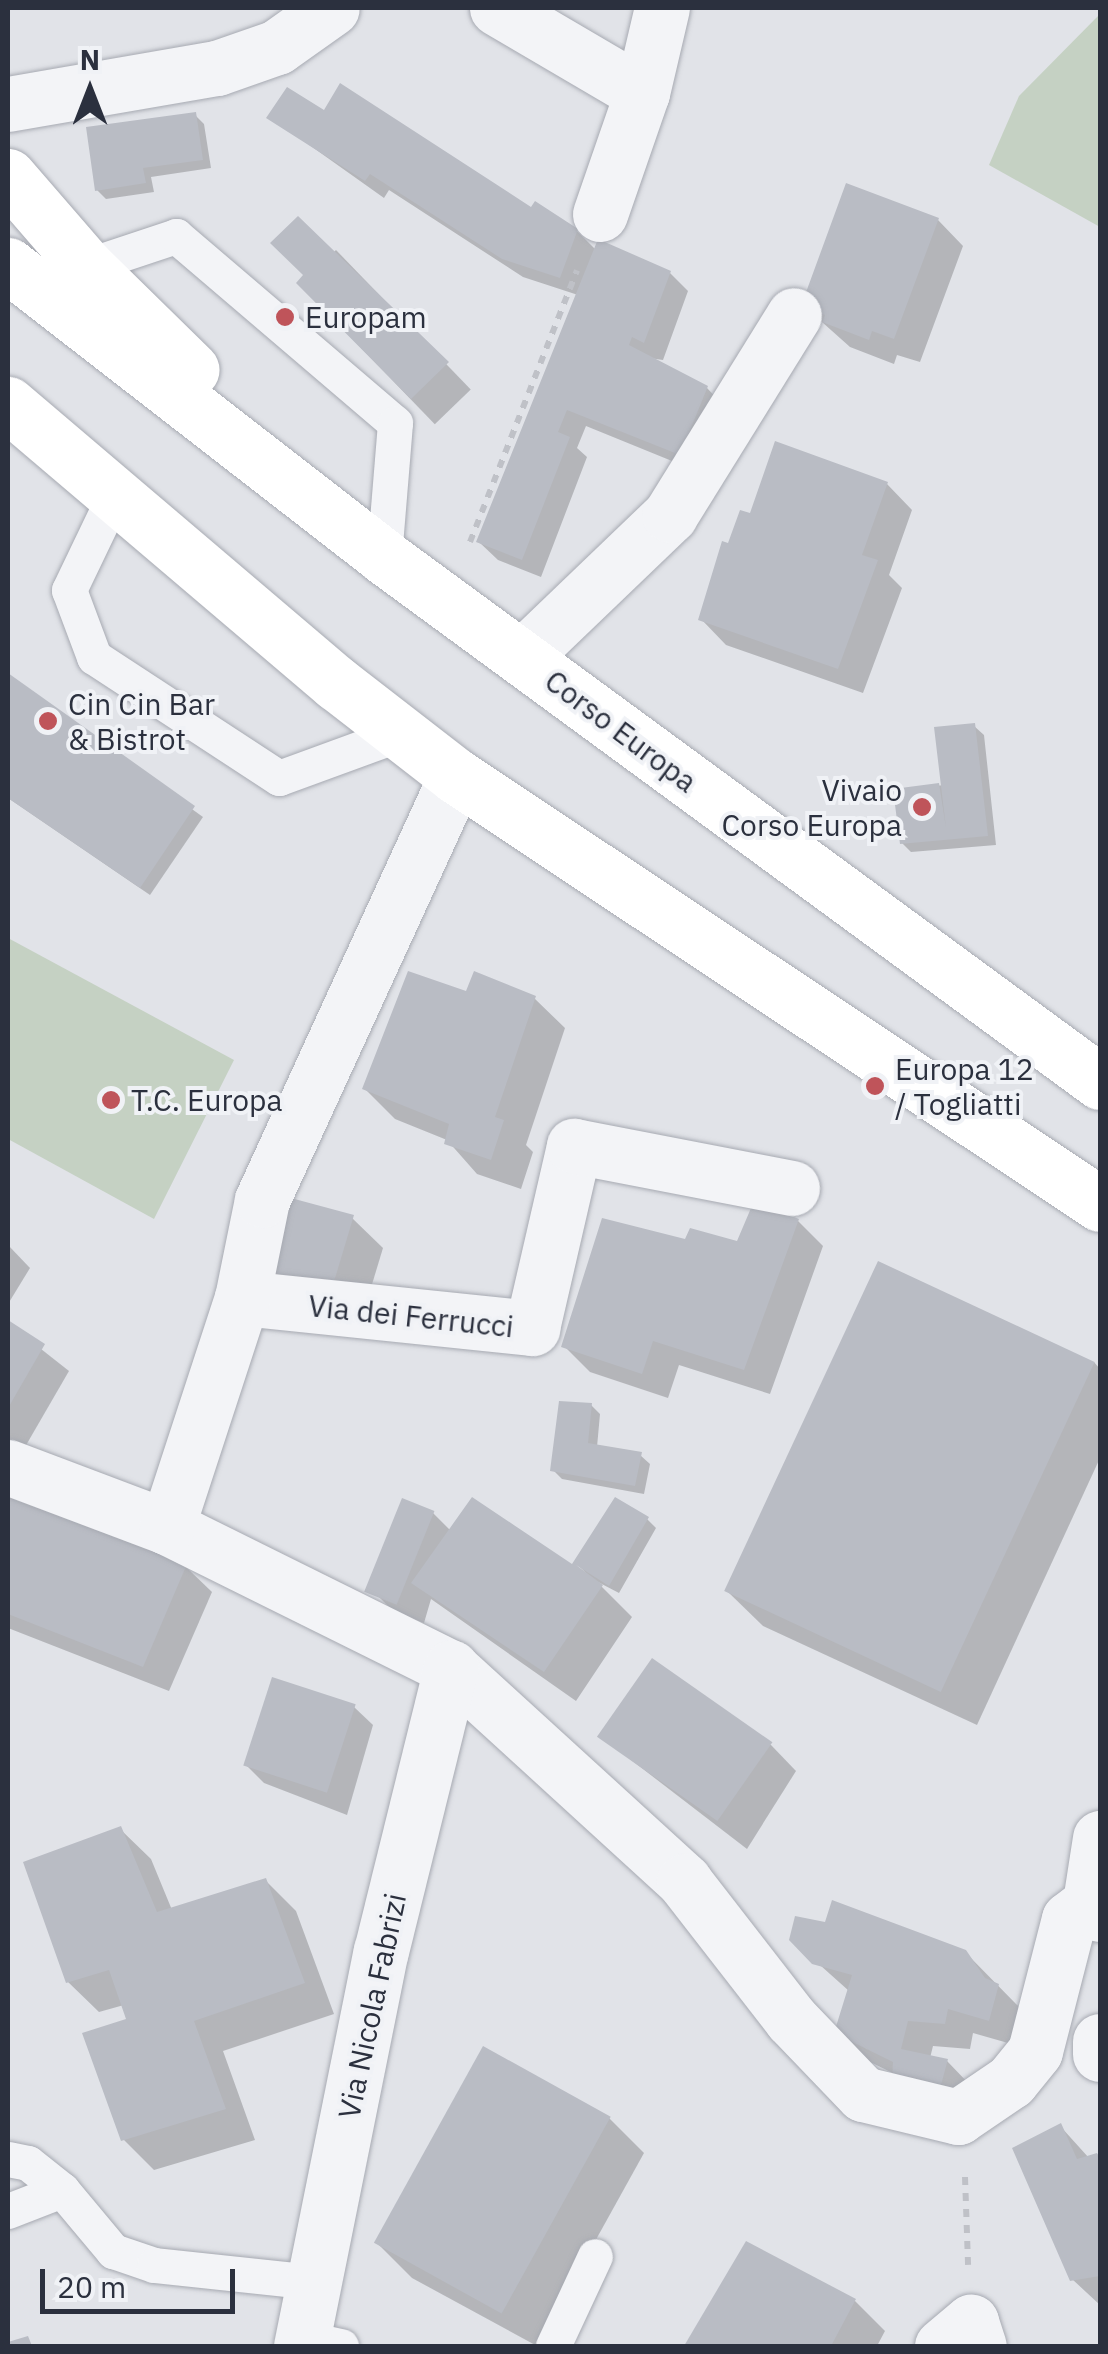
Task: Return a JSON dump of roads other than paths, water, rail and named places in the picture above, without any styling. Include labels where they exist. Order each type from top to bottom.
[{"type":"main road","points":[[8,176],[86,266],[384,557]]},
{"type":"main road","name":"Corso Europa","points":[[8,265],[384,557],[1100,1082]]},
{"type":"main road","points":[[8,404],[456,776],[1100,1204]]},
{"type":"main road","points":[[8,436],[105,482]]},
{"type":"street","points":[[8,104],[217,68],[277,47],[332,8]]},
{"type":"street","points":[[497,8],[642,93]]},
{"type":"street","points":[[600,214],[642,93],[662,8]]},
{"type":"street","points":[[522,658],[670,515],[794,315]]},
{"type":"street","points":[[166,1527],[242,1298],[262,1200],[456,776]]},
{"type":"street","name":"Via dei Ferrucci","points":[[242,1298],[532,1328],[574,1146],[792,1188]]},
{"type":"street","points":[[8,1467],[166,1527],[451,1668],[684,1881],[791,2019],[862,2094],[958,2117],[1011,2082],[1035,2051],[1066,1926],[1074,1914],[1095,1912],[1100,1838]]},
{"type":"street","name":"Via Nicola Fabrizi","points":[[315,2344],[314,2282],[381,1951],[451,1668]]},
{"type":"street","points":[[1100,2041],[1100,2054]]},
{"type":"lane","points":[[86,266],[176,236],[395,422],[384,557]]},
{"type":"lane","points":[[105,482],[68,590],[94,658],[278,778],[402,733]]},
{"type":"lane","points":[[8,2159],[28,2163],[62,2190],[113,2250],[154,2264],[314,2282]]},
{"type":"lane","points":[[8,2211],[62,2190]]},
{"type":"lane","points":[[553,2346],[595,2256]]},
{"type":"place","name":"Europam","points":[[285,317]]},
{"type":"place","name":"Cin Cin Bar & Bistrot","points":[[48,721]]},
{"type":"place","name":"Vivaio Corso Europa","points":[[922,807]]},
{"type":"place","name":"Europa 12 / Togliatti","points":[[875,1086]]},
{"type":"place","name":"T.C. Europa","points":[[111,1100]]}]
